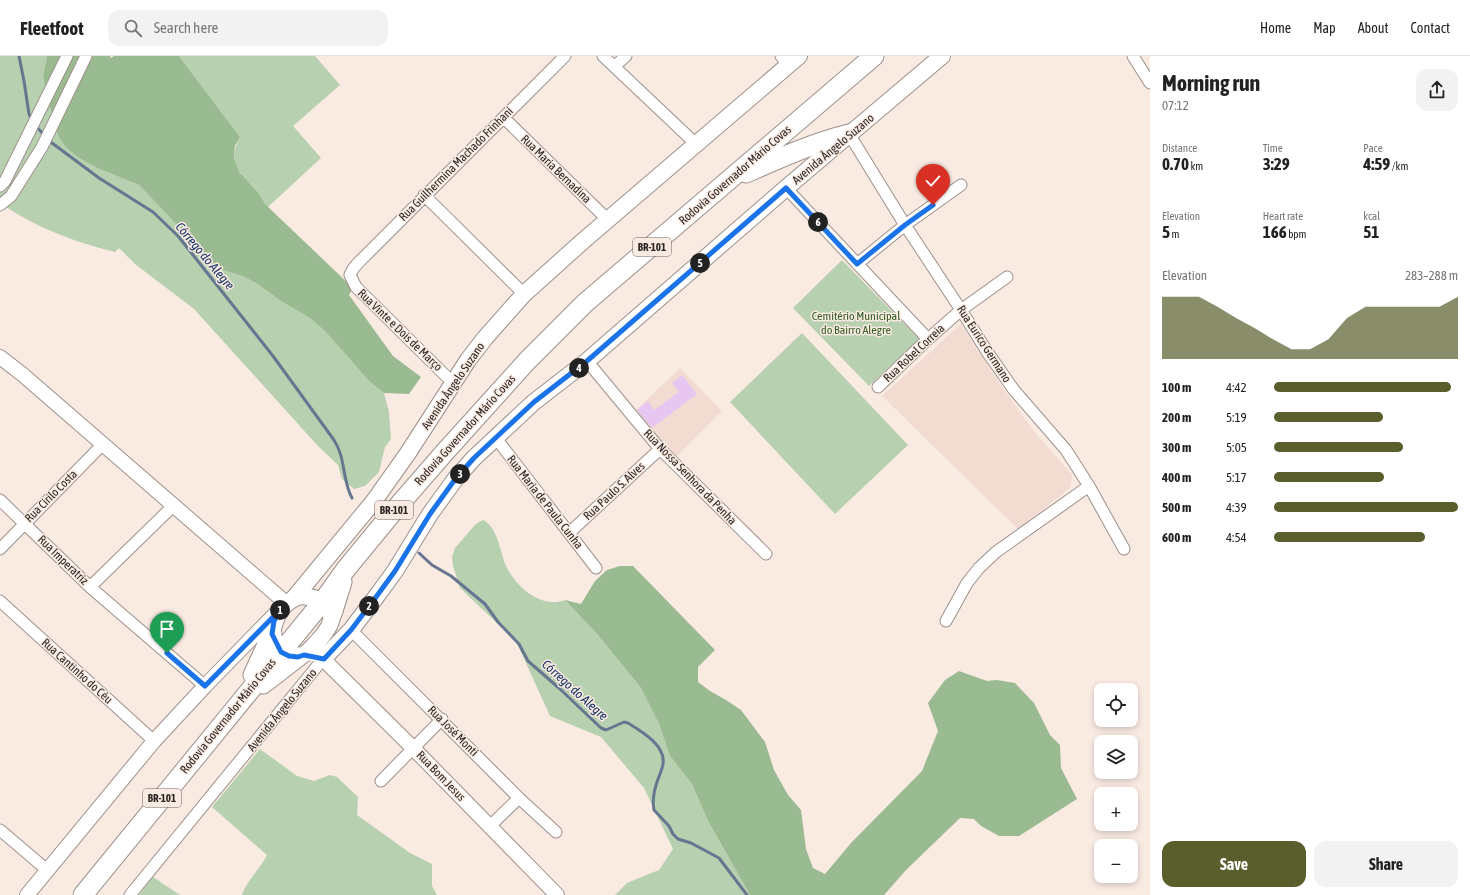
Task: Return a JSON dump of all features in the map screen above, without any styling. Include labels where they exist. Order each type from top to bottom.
[{"type":"highway","name":"Rodovia Governador Mário Covas","points":[[83,895],[241,700],[294,654],[305,604],[346,570],[402,501],[527,361],[585,303],[874,56]]},
{"type":"highway","points":[[727,182],[810,146],[849,134]]},
{"type":"highway","points":[[241,700],[272,634]]},
{"type":"main road","name":"Avenida Ângelo Suzano","points":[[324,659],[351,630],[395,571],[430,514],[456,478],[494,437],[534,402],[587,361],[786,188],[942,56]]},
{"type":"main road","name":"Avenida Ângelo Suzano","points":[[305,604],[408,453],[468,360],[485,338],[524,294],[696,144],[789,59]]},
{"type":"main road","points":[[294,654],[321,638],[332,622],[305,604],[274,621],[272,634],[294,654],[324,659],[321,638]]},
{"type":"street","points":[[0,186],[5,181],[67,56]]},
{"type":"street","points":[[0,205],[11,196],[42,148],[86,56]]},
{"type":"street","name":"Rua Guilhermina Machado Frinhani","points":[[350,275],[352,269],[565,56]]},
{"type":"street","points":[[603,56],[696,144]]},
{"type":"street","points":[[615,66],[626,56]]},
{"type":"street","points":[[1133,56],[1150,83]]},
{"type":"street","name":"Rua Maria Bernadina","points":[[504,118],[608,220]]},
{"type":"street","name":"Rua Eurico Germano","points":[[849,134],[905,225],[988,353],[1014,390],[1066,450],[1089,486],[1124,549]]},
{"type":"street","points":[[857,264],[905,225],[961,185]]},
{"type":"street","points":[[786,188],[928,338]]},
{"type":"street","points":[[424,196],[524,294]]},
{"type":"street","name":"Rua Vinte e Dois de Março","points":[[350,275],[356,287],[453,383]]},
{"type":"street","name":"Rua Robel Correia","points":[[878,387],[928,338],[961,310],[1007,277]]},
{"type":"street","points":[[0,357],[22,374],[173,506],[305,604]]},
{"type":"street","name":"Rua Nossa Senhora da Penha","points":[[587,361],[660,449],[766,554]]},
{"type":"street","name":"Rua Maria de Paula Cunha","points":[[494,437],[596,568]]},
{"type":"street","name":"Rua Cirilo Costa","points":[[0,550],[24,523],[103,444]]},
{"type":"street","name":"Rua Paulo S. Alves","points":[[569,533],[660,449]]},
{"type":"street","points":[[946,621],[967,584],[979,568],[996,552],[1089,486]]},
{"type":"street","name":"Rua Imperatriz","points":[[0,500],[90,587],[205,686]]},
{"type":"street","name":"Rua Imperatriz","points":[[90,587],[173,506]]},
{"type":"street","name":"Rua Cantinho do Céu","points":[[0,601],[154,741]]},
{"type":"street","name":"Avenida Ângelo Suzano","points":[[27,895],[154,741],[205,686],[305,604]]},
{"type":"street","name":"Rua José Monti","points":[[351,630],[442,719],[519,798],[556,832]]},
{"type":"street","name":"Avenida Ângelo Suzano","points":[[130,895],[324,659]]},
{"type":"street","name":"Rua Bom Jesus","points":[[324,659],[489,827],[537,873],[557,895]]},
{"type":"street","points":[[381,782],[442,719]]},
{"type":"street","points":[[489,827],[519,798]]},
{"type":"street","points":[[0,830],[47,870]]},
{"type":"shaded area","points":[[961,324],[1004,390],[1036,434],[1072,475],[1070,488],[1018,529],[882,396]]},
{"type":"shaded area","points":[[680,368],[722,411],[676,457],[633,413]]},
{"type":"green space","points":[[0,56],[47,56],[43,76],[79,158],[97,168],[139,185],[202,249],[206,255],[229,272],[242,276],[256,283],[281,301],[309,316],[325,331],[369,381],[384,393],[389,412],[391,439],[385,447],[379,472],[365,486],[354,489],[342,479],[338,465],[318,446],[194,309],[135,264],[119,248],[115,252],[85,244],[55,233],[13,212],[0,203]]},
{"type":"green space","points":[[47,56],[110,56],[111,58],[114,56],[179,56],[240,137],[235,146],[234,158],[239,172],[258,192],[265,204],[353,288],[349,295],[393,356],[421,377],[409,394],[384,393],[369,381],[325,331],[309,317],[281,301],[256,283],[242,276],[219,268],[139,185],[97,168],[79,158],[65,146],[59,137],[55,126],[43,76]]},
{"type":"green space","points":[[179,56],[315,56],[340,85],[293,126],[321,158],[268,207],[256,189],[240,173],[235,164],[234,155],[240,137]]},
{"type":"green space","name":"Cemitério Municipal do Bairro Alegre","points":[[842,260],[919,339],[869,386],[793,308]]},
{"type":"green space","points":[[802,333],[908,445],[835,514],[730,402]]},
{"type":"green space","points":[[483,520],[492,528],[498,540],[506,566],[516,581],[538,599],[556,602],[565,600],[598,635],[641,688],[659,724],[670,756],[692,784],[708,821],[750,895],[615,895],[627,883],[659,870],[673,849],[644,788],[601,737],[550,716],[516,641],[460,588],[453,566],[452,557],[455,548],[476,524]]},
{"type":"green space","points":[[620,566],[633,566],[715,650],[698,667],[698,682],[741,710],[765,742],[774,770],[788,795],[801,810],[806,849],[813,868],[825,874],[851,843],[922,771],[938,731],[928,703],[945,680],[959,671],[987,681],[997,680],[1015,683],[1034,703],[1050,735],[1060,745],[1061,768],[1077,799],[1019,836],[999,836],[981,826],[974,819],[960,818],[906,870],[884,895],[750,895],[708,821],[692,784],[670,756],[659,724],[641,688],[598,635],[565,600],[581,604],[595,581],[607,570]]},
{"type":"green space","points":[[260,749],[297,776],[314,781],[330,775],[337,777],[358,797],[357,815],[410,853],[432,864],[432,886],[437,895],[242,895],[267,855],[212,807]]},
{"type":"green space","points":[[153,877],[180,895],[139,895]]},
{"type":"building","points":[[682,375],[697,394],[652,428],[637,410],[648,401],[654,410],[679,392],[672,383]]},
{"type":"waterway","name":"Córrego do Alegre","points":[[19,56],[29,114],[32,121]]},
{"type":"waterway","name":"Córrego do Alegre","points":[[35,125],[45,136]]},
{"type":"waterway","name":"Córrego do Alegre","points":[[48,140],[99,178],[153,212],[178,236],[273,356],[334,440],[338,447],[352,498]]},
{"type":"waterway","name":"Córrego do Alegre","points":[[419,553],[432,565],[451,576],[485,604],[498,622],[519,644],[528,661],[601,728],[606,730],[624,722],[633,726],[652,739],[661,751],[663,757],[663,766],[656,785],[654,796],[654,810],[669,826],[673,834],[678,839],[691,843],[719,858],[747,895]]},
{"type":"route","points":[[167,653],[205,686],[281,609],[274,621],[272,634],[281,652],[289,656],[298,657],[304,655],[324,659],[351,630],[395,571],[430,514],[456,478],[494,437],[534,402],[571,375],[786,188],[857,264],[905,225],[933,205]]}]
